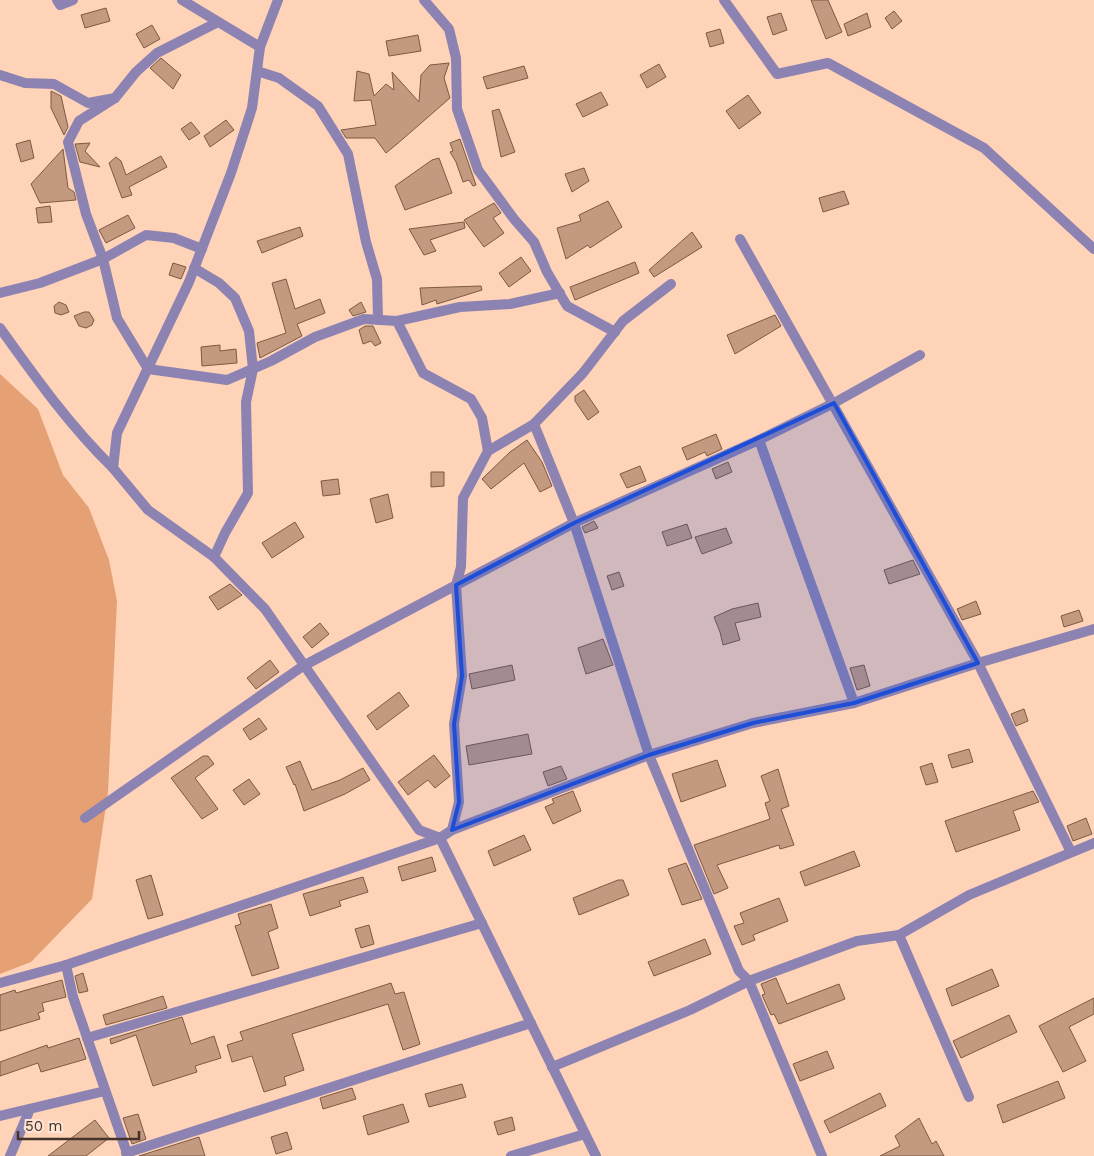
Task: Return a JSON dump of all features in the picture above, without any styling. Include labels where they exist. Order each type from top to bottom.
[{"type":"street","points":[[57,0],[60,5],[73,0]]},
{"type":"street","points":[[182,0],[260,47]]},
{"type":"street","points":[[113,468],[117,433],[202,250],[252,108],[260,47],[278,0]]},
{"type":"street","points":[[424,0],[449,29],[456,58],[457,109],[478,170],[509,214],[534,242],[547,272],[567,306],[614,332]]},
{"type":"street","points":[[723,0],[777,74],[828,63],[984,148],[1094,249]]},
{"type":"street","points":[[218,22],[157,53],[136,72],[116,98],[79,121],[68,142],[86,214],[103,259],[116,318],[148,369],[227,380],[253,369],[315,337],[364,319],[397,321],[460,307],[510,304],[560,293]]},
{"type":"street","points":[[257,71],[279,78],[318,106],[348,154],[366,242],[376,279],[378,320]]},
{"type":"street","points":[[0,75],[25,83],[54,84],[88,103],[116,98]]},
{"type":"street","points":[[0,293],[40,283],[103,259],[146,235],[174,238],[202,250]]},
{"type":"street","points":[[740,239],[834,403],[978,663],[1071,852]]},
{"type":"street","points":[[194,268],[219,283],[235,298],[249,331],[253,369],[246,402],[248,493],[214,557]]},
{"type":"street","points":[[452,830],[459,802],[454,724],[462,676],[456,585],[461,567],[463,498],[488,451],[534,424],[583,373],[623,322],[671,284]]},
{"type":"street","points":[[397,321],[423,373],[471,399],[482,418],[488,451]]},
{"type":"street","points":[[0,328],[37,380],[91,446],[113,468],[148,510],[214,557],[265,608],[303,666],[419,830],[440,838],[596,1156]]},
{"type":"street","points":[[85,818],[303,666],[574,523],[759,440],[834,403],[920,355]]},
{"type":"street","points":[[534,424],[574,523],[649,755],[739,971],[749,981],[822,1156]]},
{"type":"street","points":[[759,440],[854,703]]},
{"type":"street","points":[[0,983],[66,965],[440,838],[452,830],[649,755],[753,723],[854,703],[978,663],[1094,629]]},
{"type":"street","points":[[552,1067],[690,1010],[749,981],[857,941],[899,936],[969,895],[1094,843]]},
{"type":"street","points":[[87,1038],[482,922]]},
{"type":"street","points":[[899,936],[969,1097]]},
{"type":"street","points":[[66,965],[87,1038],[127,1154],[530,1023]]},
{"type":"street","points":[[0,1116],[105,1091]]},
{"type":"street","points":[[10,1156],[30,1109]]},
{"type":"street","points":[[511,1156],[585,1134]]},
{"type":"highlighted area","points":[[834,403],[978,663],[854,703],[753,723],[649,755],[452,830],[459,802],[454,724],[462,676],[456,585],[574,523]]},
{"type":"shaded area","points":[[0,374],[38,409],[63,475],[89,508],[109,560],[117,601],[108,792],[92,899],[31,962],[0,974]]},
{"type":"building","points":[[811,0],[828,0],[842,32],[826,39]]},
{"type":"building","points":[[106,8],[110,21],[85,28],[81,15]]},
{"type":"building","points":[[894,11],[902,21],[892,29],[885,18]]},
{"type":"building","points":[[781,13],[787,30],[773,35],[767,17]]},
{"type":"building","points":[[867,13],[871,27],[848,36],[844,24]]},
{"type":"building","points":[[152,25],[160,39],[144,48],[136,34]]},
{"type":"building","points":[[720,29],[724,43],[710,47],[706,33]]},
{"type":"building","points":[[418,35],[421,51],[389,56],[386,41]]},
{"type":"building","points":[[161,58],[181,75],[173,89],[150,68]]},
{"type":"building","points":[[449,63],[444,78],[450,98],[386,153],[375,138],[346,138],[341,130],[376,125],[371,100],[354,101],[357,71],[369,74],[374,96],[386,84],[394,90],[392,72],[419,102],[421,75],[430,65]]},
{"type":"building","points":[[659,64],[666,77],[647,88],[640,75]]},
{"type":"building","points":[[524,66],[528,78],[487,89],[483,77]]},
{"type":"building","points":[[51,91],[61,96],[68,127],[64,135],[51,108]]},
{"type":"building","points":[[601,92],[608,105],[583,117],[576,104]]},
{"type":"building","points":[[748,95],[761,113],[739,129],[726,111]]},
{"type":"building","points":[[499,109],[515,152],[501,157],[492,111]]},
{"type":"building","points":[[226,120],[234,130],[210,147],[204,136]]},
{"type":"building","points":[[191,122],[200,133],[189,140],[181,129]]},
{"type":"building","points":[[460,139],[476,185],[473,186],[469,180],[463,182],[456,162],[450,152],[453,151],[450,143]]},
{"type":"building","points":[[30,140],[34,158],[21,162],[16,144]]},
{"type":"building","points":[[90,143],[85,151],[100,167],[80,162],[75,144]]},
{"type":"building","points":[[63,149],[68,188],[74,192],[76,200],[40,203],[31,184]]},
{"type":"building","points":[[161,156],[167,167],[129,187],[132,195],[122,198],[109,163],[116,157],[121,161],[126,175]]},
{"type":"building","points":[[439,158],[452,193],[405,210],[395,186],[432,160]]},
{"type":"building","points":[[584,168],[589,181],[572,192],[565,174]]},
{"type":"building","points":[[844,191],[849,204],[823,212],[819,198]]},
{"type":"building","points":[[608,201],[622,227],[590,248],[588,245],[566,259],[557,228],[581,221],[579,215]]},
{"type":"building","points":[[494,203],[501,213],[493,218],[504,233],[484,247],[464,220]]},
{"type":"building","points":[[50,206],[52,222],[38,223],[36,208]]},
{"type":"building","points":[[128,215],[135,228],[106,243],[99,230]]},
{"type":"building","points":[[464,222],[465,228],[430,240],[436,251],[424,255],[409,229]]},
{"type":"building","points":[[300,227],[303,236],[262,253],[257,241]]},
{"type":"building","points":[[692,232],[702,247],[654,277],[649,270]]},
{"type":"building","points":[[521,257],[531,271],[509,287],[499,273]]},
{"type":"building","points":[[635,262],[639,273],[575,300],[570,287]]},
{"type":"building","points":[[173,263],[186,267],[181,279],[169,275]]},
{"type":"building","points":[[286,279],[295,309],[320,299],[325,313],[297,324],[302,336],[260,358],[257,343],[286,333],[272,283]]},
{"type":"building","points":[[481,286],[482,290],[437,304],[436,300],[422,305],[420,288]]},
{"type":"building","points":[[59,302],[66,305],[69,312],[61,315],[55,313],[54,306]]},
{"type":"building","points":[[361,302],[366,312],[353,316],[349,310]]},
{"type":"building","points":[[89,312],[94,320],[92,325],[86,328],[79,326],[74,316]]},
{"type":"building","points":[[775,315],[781,326],[735,354],[727,335]]},
{"type":"building","points":[[365,326],[373,326],[381,343],[375,346],[371,341],[363,344],[359,330]]},
{"type":"building","points":[[220,345],[220,351],[236,349],[237,363],[202,366],[201,347]]},
{"type":"building","points":[[584,390],[599,412],[588,420],[575,401],[575,396]]},
{"type":"building","points":[[716,434],[722,449],[707,456],[705,452],[687,460],[682,448]]},
{"type":"building","points":[[527,440],[542,462],[552,486],[540,492],[524,463],[491,489],[482,479],[510,452]]},
{"type":"building","points":[[728,462],[732,472],[716,479],[712,469]]},
{"type":"building","points":[[640,466],[646,481],[627,488],[620,474]]},
{"type":"building","points":[[431,472],[444,472],[444,486],[431,487]]},
{"type":"building","points":[[338,479],[340,494],[323,496],[321,481]]},
{"type":"building","points":[[388,494],[393,518],[376,523],[370,499]]},
{"type":"building","points":[[594,521],[598,528],[585,533],[582,527]]},
{"type":"building","points":[[295,522],[304,537],[272,558],[262,543]]},
{"type":"building","points":[[687,524],[692,538],[667,546],[662,532]]},
{"type":"building","points":[[726,528],[732,543],[702,554],[695,537]]},
{"type":"building","points":[[913,560],[920,574],[889,584],[884,570]]},
{"type":"building","points":[[619,572],[624,586],[612,590],[607,576]]},
{"type":"building","points":[[230,584],[242,595],[218,610],[209,597]]},
{"type":"building","points":[[976,601],[981,614],[962,620],[957,609]]},
{"type":"building","points":[[758,603],[761,617],[735,623],[740,640],[723,645],[714,617],[732,609]]},
{"type":"building","points":[[1079,610],[1083,621],[1064,627],[1061,616]]},
{"type":"building","points":[[320,623],[329,634],[312,648],[303,637]]},
{"type":"building","points":[[603,639],[613,665],[586,674],[578,648]]},
{"type":"building","points":[[270,660],[279,672],[256,689],[247,678]]},
{"type":"building","points":[[512,665],[515,680],[472,689],[469,674]]},
{"type":"building","points":[[864,665],[870,686],[857,690],[850,668]]},
{"type":"building","points":[[399,692],[409,706],[377,730],[367,716]]},
{"type":"building","points":[[1024,709],[1028,721],[1016,726],[1011,714]]},
{"type":"building","points":[[259,718],[267,729],[250,740],[243,729]]},
{"type":"building","points":[[528,734],[532,754],[469,765],[466,746]]},
{"type":"building","points":[[969,749],[973,762],[952,768],[948,755]]},
{"type":"building","points":[[434,755],[450,776],[435,788],[428,780],[408,795],[398,782]]},
{"type":"building","points":[[203,756],[208,756],[214,764],[195,778],[218,809],[202,819],[171,778]]},
{"type":"building","points":[[717,760],[726,786],[681,802],[672,774]]},
{"type":"building","points":[[300,761],[312,790],[340,780],[363,768],[370,780],[345,794],[304,811],[295,784],[286,767]]},
{"type":"building","points":[[932,763],[938,782],[926,785],[920,767]]},
{"type":"building","points":[[561,766],[567,779],[548,786],[543,772]]},
{"type":"building","points":[[778,769],[789,806],[781,809],[794,845],[780,849],[779,845],[717,865],[728,888],[714,894],[694,845],[770,819],[765,803],[770,801],[761,776]]},
{"type":"building","points":[[249,779],[260,794],[244,805],[233,790]]},
{"type":"building","points":[[573,791],[581,811],[553,824],[545,807],[554,803],[552,799]]},
{"type":"building","points":[[1033,791],[1039,802],[1013,811],[1020,830],[956,852],[945,821]]},
{"type":"building","points":[[1086,818],[1092,834],[1073,841],[1067,826]]},
{"type":"building","points":[[524,835],[531,850],[494,866],[488,851]]},
{"type":"building","points":[[854,851],[860,866],[805,886],[800,872]]},
{"type":"building","points":[[432,857],[436,871],[402,881],[398,867]]},
{"type":"building","points":[[686,863],[702,899],[682,905],[668,869]]},
{"type":"building","points":[[151,875],[163,915],[148,919],[136,880]]},
{"type":"building","points":[[363,877],[368,892],[339,901],[341,906],[310,916],[303,894]]},
{"type":"building","points":[[618,880],[623,880],[629,895],[579,915],[573,898]]},
{"type":"building","points":[[779,898],[788,921],[753,935],[755,940],[742,945],[734,926],[744,923],[740,913]]},
{"type":"building","points":[[271,904],[278,928],[268,932],[279,968],[252,976],[235,926],[241,924],[238,914]]},
{"type":"building","points":[[369,925],[374,944],[361,948],[355,929]]},
{"type":"building","points":[[705,939],[711,954],[654,976],[648,962]]},
{"type":"building","points":[[992,969],[999,986],[952,1006],[946,989]]},
{"type":"building","points":[[83,973],[88,991],[79,993],[75,976]]},
{"type":"building","points":[[776,978],[787,1004],[839,984],[845,999],[779,1024],[774,1014],[771,1015],[762,995],[765,994],[761,984]]},
{"type":"building","points":[[62,980],[66,997],[42,1003],[44,1011],[38,1013],[40,1019],[0,1031],[0,995],[15,990],[16,993]]},
{"type":"building","points":[[391,983],[395,994],[404,992],[420,1044],[418,1045],[403,1050],[388,1004],[292,1034],[304,1070],[284,1077],[286,1085],[264,1092],[252,1056],[232,1062],[227,1045],[243,1040],[240,1032]]},
{"type":"building","points":[[163,996],[167,1008],[106,1025],[103,1015]]},
{"type":"building","points":[[1094,998],[1094,1014],[1069,1027],[1086,1061],[1063,1072],[1039,1026]]},
{"type":"building","points":[[1009,1015],[1017,1032],[961,1058],[953,1041]]},
{"type":"building","points":[[182,1017],[191,1044],[214,1036],[221,1058],[195,1066],[197,1072],[153,1086],[136,1035],[111,1044],[110,1039]]},
{"type":"building","points":[[79,1038],[86,1059],[41,1072],[38,1063],[0,1076],[0,1062],[47,1045],[48,1048]]},
{"type":"building","points":[[827,1051],[834,1068],[800,1081],[793,1064]]},
{"type":"building","points":[[1058,1081],[1065,1098],[1003,1123],[997,1105]]},
{"type":"building","points":[[462,1084],[466,1097],[429,1107],[425,1094]]},
{"type":"building","points":[[352,1088],[356,1099],[323,1109],[320,1098]]},
{"type":"building","points":[[880,1093],[886,1106],[830,1133],[824,1121]]},
{"type":"building","points":[[403,1104],[409,1122],[368,1135],[363,1116]]},
{"type":"building","points":[[138,1114],[146,1139],[132,1144],[123,1118]]},
{"type":"building","points":[[512,1117],[515,1130],[498,1135],[494,1122]]},
{"type":"building","points":[[919,1118],[932,1144],[936,1141],[944,1156],[880,1156],[900,1146],[895,1136]]},
{"type":"building","points":[[95,1120],[109,1138],[86,1156],[48,1156]]},
{"type":"building","points":[[287,1132],[292,1149],[276,1154],[271,1137]]},
{"type":"building","points":[[199,1137],[205,1156],[139,1156]]}]
